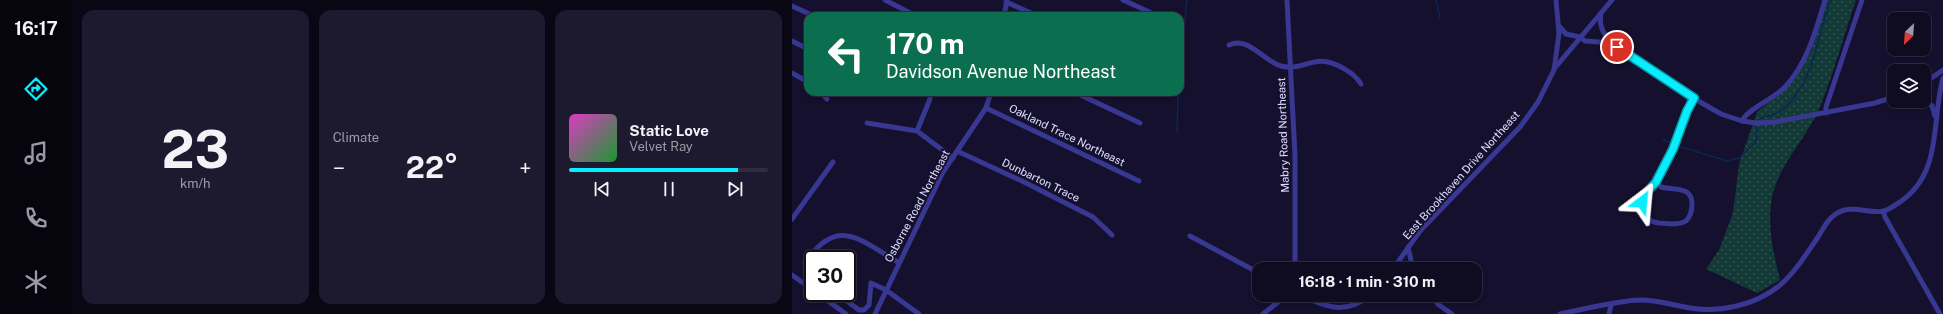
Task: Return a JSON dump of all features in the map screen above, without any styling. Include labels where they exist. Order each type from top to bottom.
[{"type":"street","points":[[885,0],[908,12]]},
{"type":"street","points":[[1123,0],[1149,12]]},
{"type":"street","name":"Mabry Road Northeast","points":[[1287,0],[1295,156],[1295,262]]},
{"type":"street","name":"East Brookhaven Drive Northeast","points":[[1398,262],[1420,231],[1520,127],[1538,102],[1554,70],[1559,25],[1556,0]]},
{"type":"street","points":[[1554,70],[1612,0]]},
{"type":"street","points":[[1742,121],[1747,113],[1778,94],[1796,73],[1808,50],[1825,0]]},
{"type":"street","points":[[1826,113],[1826,107],[1862,0]]},
{"type":"street","points":[[1005,12],[1007,1],[1030,12]]},
{"type":"street","points":[[792,6],[805,12]]},
{"type":"street","points":[[1601,12],[1601,29],[1607,38],[1617,47],[1721,114],[1742,121],[1765,123],[1826,113],[1887,99]]},
{"type":"street","points":[[1559,25],[1566,34],[1580,37],[1585,42]]},
{"type":"street","points":[[792,41],[804,46]]},
{"type":"street","points":[[1229,45],[1234,42],[1244,44],[1272,62],[1283,66],[1291,66],[1322,60],[1330,61],[1353,74],[1361,84]]},
{"type":"street","points":[[1575,45],[1585,42],[1599,42],[1617,47]]},
{"type":"street","points":[[1931,79],[1943,70]]},
{"type":"street","points":[[792,72],[804,80]]},
{"type":"street","points":[[1560,314],[1635,300],[1656,301],[1702,309],[1748,303],[1770,293],[1782,284],[1832,217],[1845,211],[1859,208],[1884,211],[1908,196],[1920,183],[1931,155],[1943,78]]},
{"type":"street","points":[[917,131],[930,96]]},
{"type":"street","name":"Osborne Road Northeast","points":[[877,313],[898,262],[944,172],[986,108],[990,96]]},
{"type":"street","points":[[1083,96],[1140,123]]},
{"type":"street","points":[[1656,182],[1661,187],[1681,190],[1689,194],[1692,200],[1692,210],[1691,215],[1686,221],[1677,224],[1652,222],[1645,218],[1642,202],[1647,192],[1656,182],[1673,149],[1687,111],[1694,98]]},
{"type":"street","points":[[1931,105],[1936,123]]},
{"type":"street","name":"Oakland Trace Northeast","points":[[986,108],[1139,181]]},
{"type":"street","points":[[867,123],[917,131],[953,158]]},
{"type":"street","name":"Dunbarton Trace","points":[[957,151],[1022,181],[1093,217],[1112,235]]},
{"type":"street","points":[[792,219],[833,162]]},
{"type":"street","points":[[1884,211],[1885,217],[1940,314]]},
{"type":"street","points":[[813,250],[836,235],[844,234],[855,236],[898,262]]},
{"type":"street","points":[[1190,236],[1252,269]]},
{"type":"street","points":[[1408,247],[1411,262]]},
{"type":"street","points":[[792,276],[804,284]]},
{"type":"street","points":[[848,302],[859,310],[864,310],[869,305],[871,283],[886,290],[919,314]]},
{"type":"street","points":[[829,302],[846,314]]},
{"type":"street","points":[[1263,314],[1278,302]]},
{"type":"street","points":[[1317,302],[1343,313],[1358,308],[1364,302]]},
{"type":"street","points":[[1436,302],[1452,314]]},
{"type":"street","points":[[1609,314],[1611,305]]},
{"type":"green space","points":[[1827,0],[1856,0],[1820,107],[1782,171],[1773,193],[1770,218],[1772,243],[1780,280],[1757,293],[1706,269],[1719,250],[1733,213],[1739,164],[1757,112],[1794,81],[1811,51]]},
{"type":"waterway","points":[[1184,27],[1187,0]]},
{"type":"waterway","points":[[1436,0],[1440,18]]},
{"type":"waterway","points":[[1758,120],[1781,111],[1793,100],[1801,87],[1813,59],[1831,0]]},
{"type":"waterway","points":[[1177,132],[1178,96]]},
{"type":"waterway","points":[[1678,146],[1727,161],[1739,158],[1756,142],[1757,127]]},
{"type":"waterway","points":[[1663,140],[1671,143]]},
{"type":"route","points":[[1617,47],[1682,92],[1694,98],[1687,111],[1673,149],[1664,167],[1656,182],[1649,188],[1642,202]]}]
